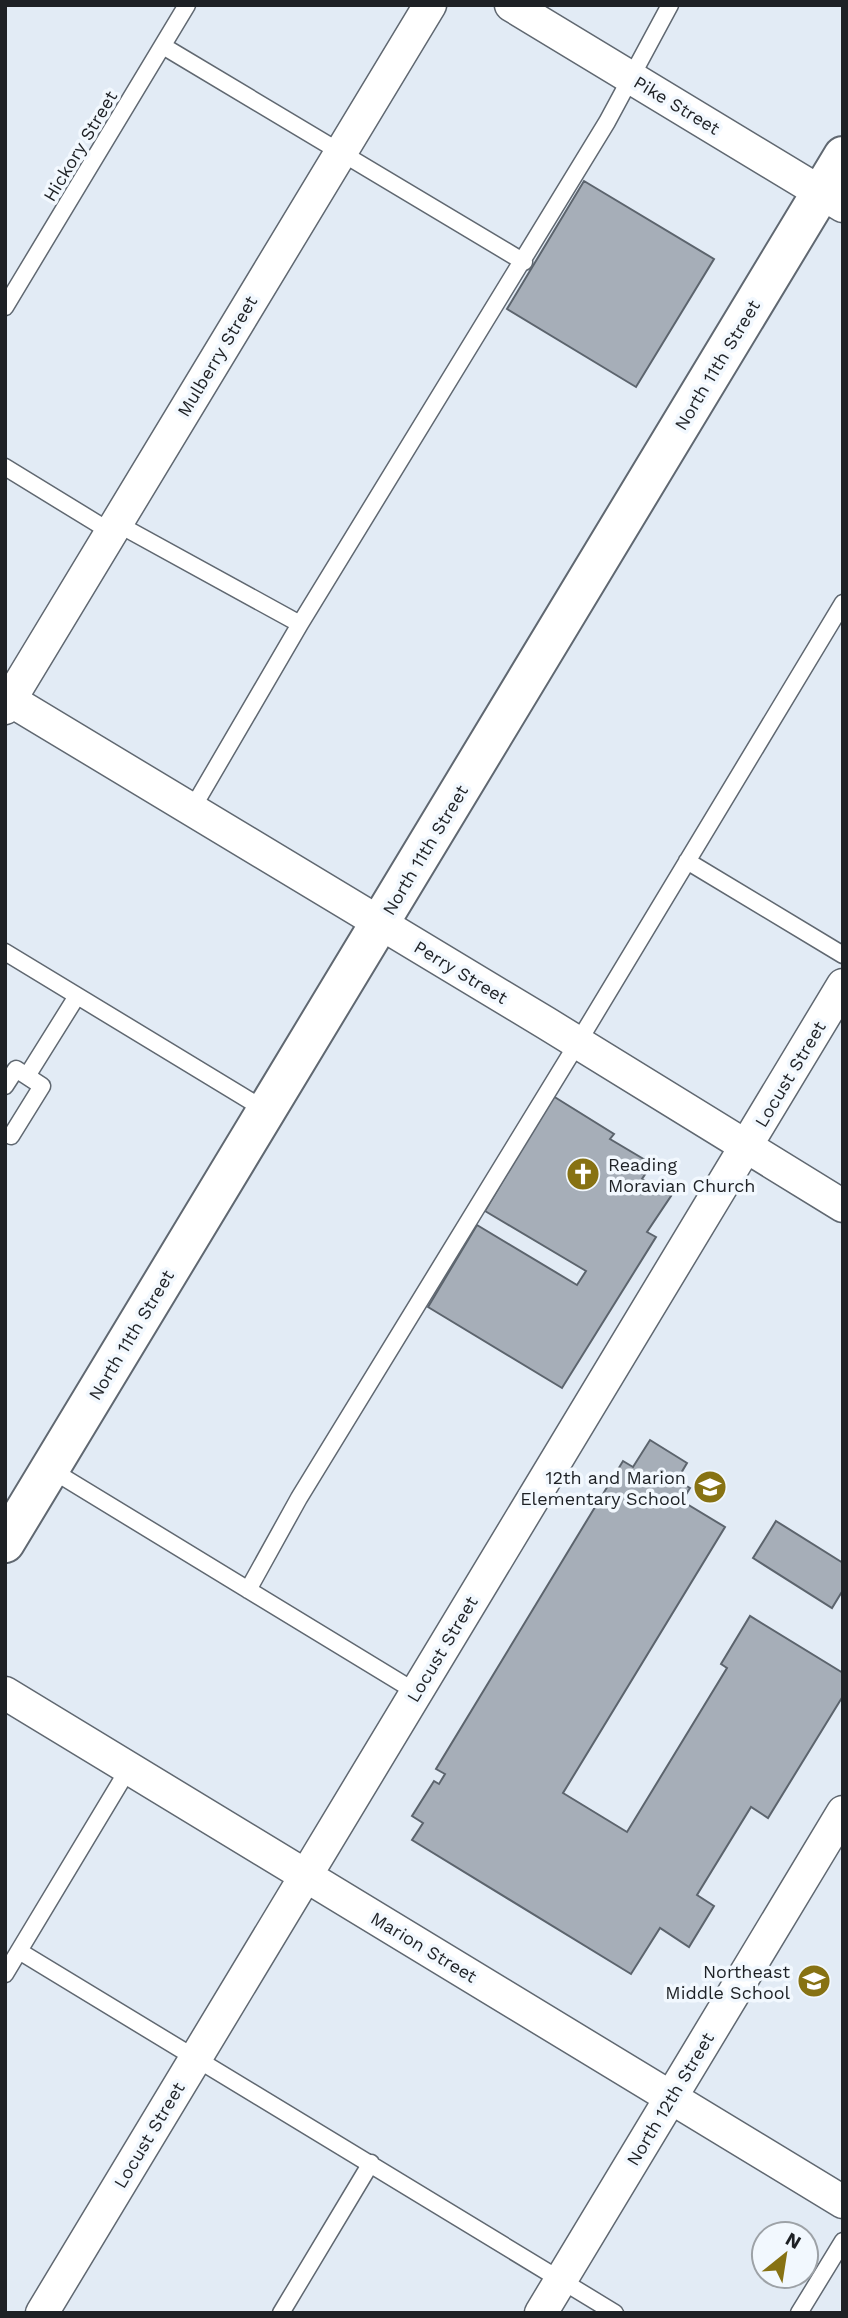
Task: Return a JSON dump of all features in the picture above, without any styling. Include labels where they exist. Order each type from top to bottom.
[{"type":"street","name":"Mulberry Street","points":[[7,702],[430,5]]},
{"type":"street","name":"Pike Street","points":[[511,5],[832,199]]},
{"type":"street","name":"North 11th Street","points":[[5,1544],[381,924],[832,199],[843,156]]},
{"type":"street","name":"Perry Street","points":[[7,702],[192,809],[843,1206]]},
{"type":"street","name":"Locust Street","points":[[42,2313],[843,985]]},
{"type":"street","name":"Marion Street","points":[[5,1693],[843,2202]]},
{"type":"street","name":"North 12th Street","points":[[541,2313],[843,1812]]},
{"type":"lane","name":"Hickory Street","points":[[5,307],[187,5]]},
{"type":"lane","points":[[192,809],[300,624],[524,262],[607,122],[670,5]]},
{"type":"lane","points":[[163,46],[524,262]]},
{"type":"lane","points":[[5,467],[300,624]]},
{"type":"lane","points":[[248,1590],[299,1498],[843,603]]},
{"type":"lane","points":[[687,861],[843,955]]},
{"type":"lane","points":[[5,952],[267,1111]]},
{"type":"lane","points":[[27,1076],[77,996]]},
{"type":"lane","points":[[5,1086],[16,1069],[42,1086],[11,1136]]},
{"type":"lane","points":[[50,1469],[416,1692]]},
{"type":"lane","points":[[5,1974],[129,1768]]},
{"type":"lane","points":[[19,1951],[615,2313]]},
{"type":"lane","points":[[281,2313],[371,2163]]},
{"type":"lane","points":[[799,2313],[843,2241]]},
{"type":"building","points":[[584,181],[714,259],[636,387],[507,309]]},
{"type":"building","points":[[553,1096],[614,1134],[610,1139],[652,1164],[642,1179],[671,1196],[647,1232],[656,1237],[562,1388],[428,1307],[477,1225],[577,1285],[586,1271],[485,1211]]},
{"type":"building","points":[[650,1440],[687,1463],[677,1480],[690,1488],[682,1501],[725,1527],[563,1793],[627,1832],[727,1668],[721,1664],[750,1616],[843,1673],[843,1696],[768,1818],[751,1807],[697,1895],[714,1906],[689,1947],[660,1928],[631,1974],[412,1840],[423,1823],[412,1816],[434,1781],[439,1784],[445,1774],[436,1769],[623,1461],[633,1467]]},
{"type":"building","points":[[776,1521],[843,1563],[843,1590],[832,1608],[753,1558]]},
{"type":"place","name":"Reading Moravian Church","points":[[583,1174]]},
{"type":"place","name":"12th and Marion Elementary School","points":[[710,1487]]},
{"type":"place","name":"Northeast Middle School","points":[[814,1981]]}]
